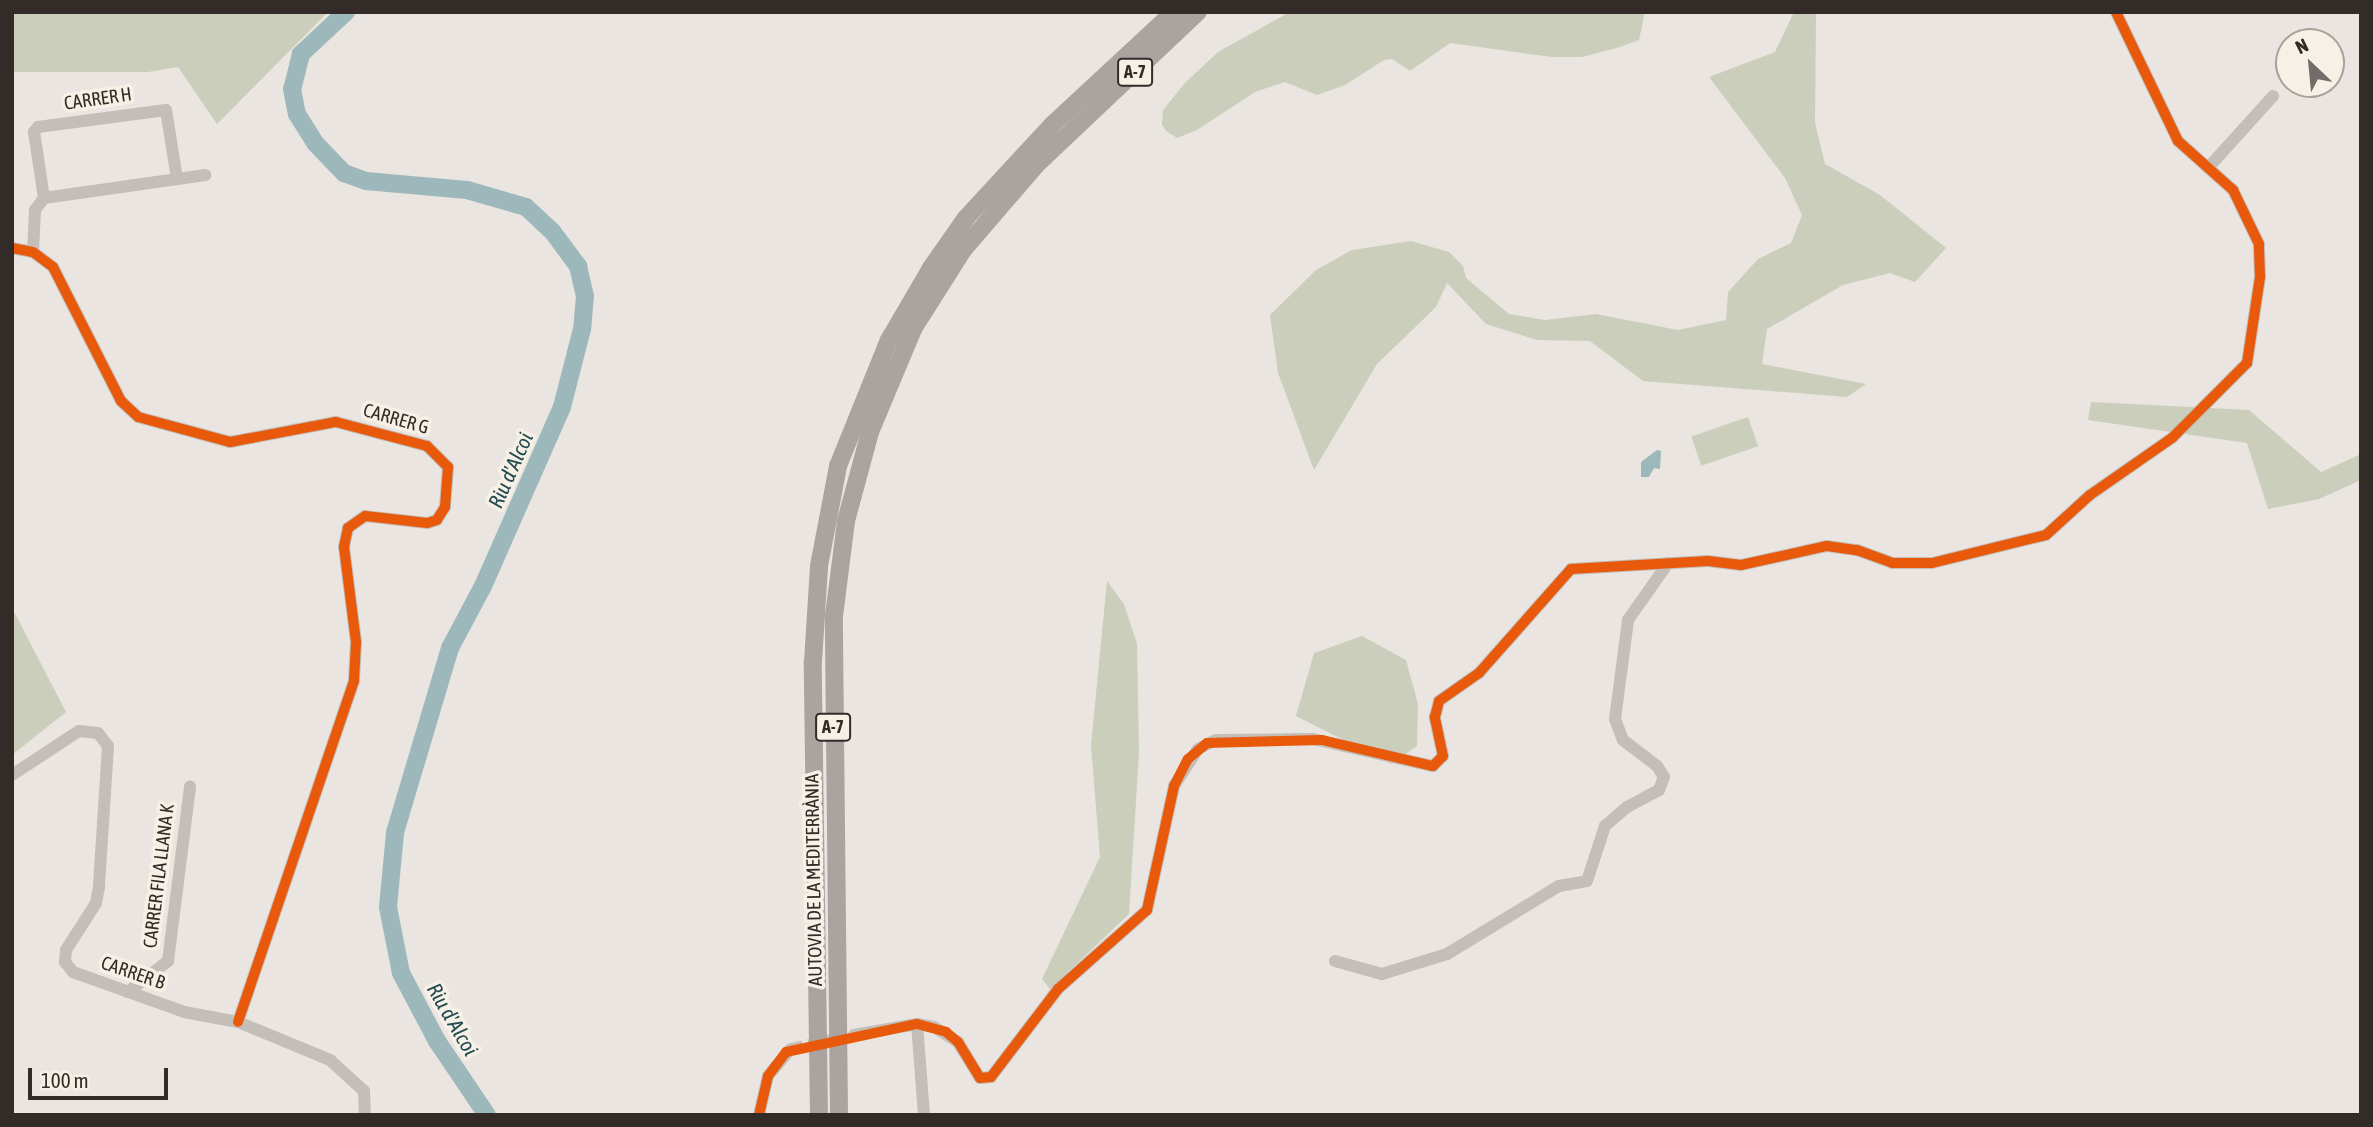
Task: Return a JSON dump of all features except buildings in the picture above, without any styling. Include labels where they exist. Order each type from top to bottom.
[{"type":"highway","name":"AUTOVIA DE LA MEDITERRÀNIA","points":[[819,1115],[813,662],[817,589],[838,466],[897,345],[930,268],[967,218],[1052,125],[1174,12]]},
{"type":"highway","name":"AUTOVIA DE LA MEDITERRÀNIA","points":[[839,1115],[832,663],[836,591],[846,521],[897,345],[963,250],[1010,192],[1198,12]]},
{"type":"street","points":[[854,1035],[917,1024],[946,1032],[958,1042],[977,1075],[991,1077],[1058,989],[1147,910],[1174,786],[1188,759],[1202,745],[1216,740],[1313,739],[1433,766],[1443,756],[1435,713],[1439,701],[1479,673],[1566,572],[1580,567],[1668,563],[1741,565],[1827,546],[1857,550],[1892,563],[1932,564],[2040,538],[2057,528],[2090,495],[2189,425],[2247,363],[2260,277],[2259,244],[2233,190],[2178,141],[2116,12]]},
{"type":"street","points":[[2208,168],[2273,96]]},
{"type":"street","name":"CARRER H","points":[[33,252],[35,209],[44,198],[34,132],[38,127],[162,109],[168,114],[177,178]]},
{"type":"street","points":[[44,198],[205,175]]},
{"type":"street","points":[[12,248],[33,252]]},
{"type":"street","name":"CARRER G","points":[[33,252],[57,273],[121,401],[138,417],[230,442],[336,422],[427,446],[448,467],[445,507],[437,520],[427,523],[365,516],[348,528],[344,547],[356,642],[354,681],[238,1021]]},
{"type":"street","points":[[1335,961],[1382,974],[1447,954],[1559,886],[1587,881],[1605,826],[1627,807],[1659,790],[1664,777],[1657,766],[1623,740],[1615,719],[1628,620],[1668,563]]},
{"type":"street","name":"CARRER B","points":[[12,775],[79,731],[93,731],[106,740],[109,759],[99,887],[96,903],[66,950],[65,962],[83,977],[184,1012],[238,1021],[330,1060],[364,1091],[365,1115]]},
{"type":"street","name":"CARRER FILA LLANA K","points":[[128,992],[168,961],[190,786]]},
{"type":"street","points":[[917,1024],[925,1115]]},
{"type":"street","points":[[759,1115],[768,1076],[791,1049]]},
{"type":"green space","points":[[12,12],[328,12],[217,124],[178,67],[148,72],[12,72]]},
{"type":"green space","points":[[1290,12],[1645,12],[1639,40],[1582,57],[1552,57],[1450,43],[1410,71],[1392,59],[1384,60],[1345,85],[1317,95],[1285,82],[1255,92],[1197,130],[1177,138],[1166,131],[1162,125],[1163,110],[1185,83],[1218,52]]},
{"type":"green space","points":[[1794,12],[1816,12],[1815,123],[1825,164],[1880,195],[1946,248],[1915,282],[1890,273],[1843,285],[1767,329],[1762,364],[1866,384],[1847,397],[1643,381],[1590,341],[1537,340],[1486,324],[1447,283],[1436,307],[1377,364],[1314,470],[1278,373],[1270,315],[1316,270],[1352,250],[1411,241],[1449,252],[1463,266],[1466,278],[1509,314],[1545,320],[1596,314],[1678,330],[1726,320],[1728,292],[1758,259],[1791,243],[1802,215],[1785,178],[1709,77],[1775,52]]},
{"type":"green space","points":[[2091,402],[2249,410],[2321,472],[2361,454],[2361,480],[2319,499],[2268,509],[2247,443],[2088,420]]},
{"type":"green space","points":[[1748,417],[1758,446],[1701,466],[1691,437]]},
{"type":"green space","points":[[1107,581],[1124,604],[1137,644],[1139,753],[1129,914],[1050,989],[1042,979],[1100,857],[1091,745]]},
{"type":"green space","points":[[12,608],[66,712],[12,755]]},
{"type":"green space","points":[[1362,636],[1406,660],[1418,704],[1417,746],[1391,764],[1296,716],[1314,653]]},
{"type":"water","points":[[1657,450],[1661,451],[1660,469],[1654,468],[1649,477],[1641,477],[1641,462]]},
{"type":"waterway","name":"Riu d'Alcoi","points":[[346,12],[301,54],[292,89],[297,114],[315,143],[344,173],[366,181],[467,190],[526,207],[552,231],[578,266],[585,296],[582,329],[562,407],[483,586],[450,648],[395,833],[388,907],[401,973],[437,1041],[487,1115]]},
{"type":"tunnel","points":[[791,1049],[845,1037]]},
{"type":"cycle path","points":[[759,1115],[768,1076],[786,1052],[917,1024],[946,1032],[958,1042],[980,1078],[991,1077],[1058,989],[1147,910],[1174,786],[1188,759],[1207,743],[1322,740],[1433,766],[1443,756],[1435,717],[1439,701],[1479,673],[1571,569],[1708,561],[1741,565],[1827,546],[1857,550],[1892,563],[1932,563],[2046,535],[2090,495],[2172,438],[2247,363],[2260,277],[2259,244],[2233,190],[2178,141],[2116,12]]},
{"type":"cycle path","points":[[12,248],[33,252],[53,267],[121,401],[138,417],[230,442],[336,422],[427,446],[448,467],[445,507],[437,520],[427,523],[365,516],[348,528],[344,547],[356,642],[354,681],[238,1022]]}]
